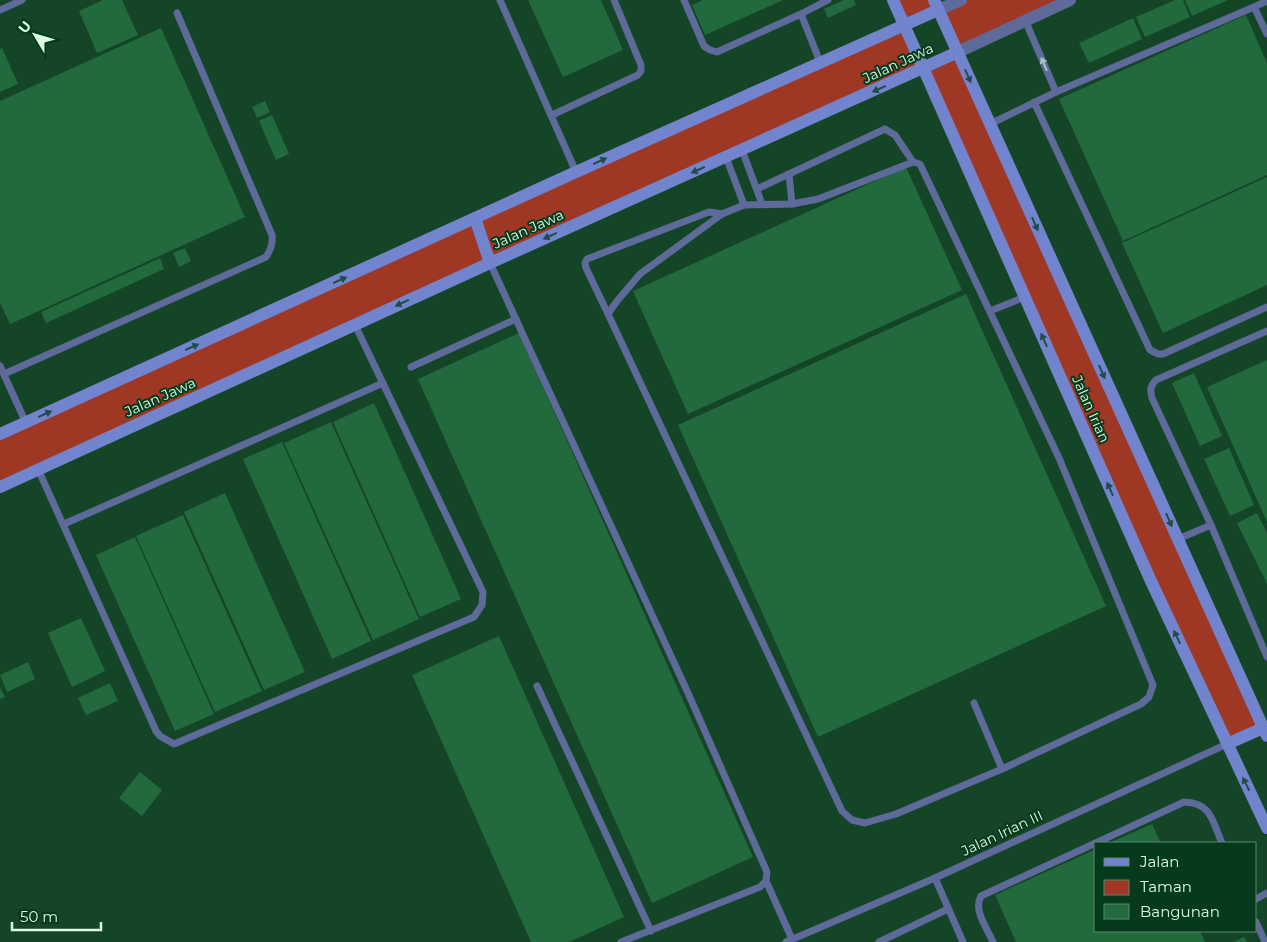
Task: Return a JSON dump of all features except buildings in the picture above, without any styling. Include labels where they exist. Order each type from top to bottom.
[{"type":"street","name":"Jalan Irian","points":[[893,0],[1150,579],[1267,828]]},
{"type":"street","points":[[0,434],[904,25],[936,5],[960,0]]},
{"type":"street","name":"Jalan Jawa","points":[[0,487],[490,263],[923,69],[1070,0]]},
{"type":"street","name":"Jalan Irian","points":[[936,5],[1266,730]]},
{"type":"street","points":[[475,218],[490,263]]},
{"type":"street","points":[[1227,744],[1266,730]]},
{"type":"lane","points":[[0,10],[22,0]]},
{"type":"lane","points":[[500,0],[576,172]]},
{"type":"lane","points":[[552,115],[638,75],[641,71],[642,65],[614,0]]},
{"type":"lane","points":[[684,0],[704,46],[717,52],[828,0]]},
{"type":"lane","points":[[990,124],[1056,92],[1267,1]]},
{"type":"lane","points":[[1254,7],[1267,34]]},
{"type":"lane","points":[[4,374],[266,257],[271,249],[273,243],[272,235],[177,13]]},
{"type":"lane","points":[[801,14],[820,62]]},
{"type":"lane","points":[[1025,20],[1056,92]]},
{"type":"lane","points":[[1034,102],[1150,350],[1163,354],[1267,307]]},
{"type":"lane","points":[[757,189],[884,129],[895,135],[913,162]]},
{"type":"lane","points":[[742,150],[762,204]]},
{"type":"lane","points":[[726,157],[744,205]]},
{"type":"lane","points":[[608,314],[640,274],[722,214],[744,205],[792,204],[818,199],[913,162],[920,164],[1060,458],[1153,684],[1150,697],[1141,704],[1002,769],[888,816],[865,823],[852,820],[846,816],[804,734],[586,268],[585,263],[587,259],[708,212],[722,214]]},
{"type":"lane","points":[[788,174],[792,204]]},
{"type":"lane","points":[[490,263],[688,693],[767,872],[766,881],[789,941]]},
{"type":"lane","points":[[990,311],[1025,297]]},
{"type":"lane","points":[[411,367],[516,319]]},
{"type":"lane","points":[[38,469],[156,731],[160,736],[174,744],[474,618],[482,605],[482,592],[355,325]]},
{"type":"lane","points":[[1267,331],[1156,380],[1150,390],[1211,525],[1267,657]]},
{"type":"lane","points":[[0,366],[26,423]]},
{"type":"lane","points":[[64,524],[383,383]]},
{"type":"lane","points":[[1178,539],[1211,525]]},
{"type":"lane","points":[[537,686],[651,931]]},
{"type":"lane","points":[[974,703],[1002,769]]},
{"type":"lane","name":"Jalan Irian III","points":[[789,941],[802,939],[1227,744]]},
{"type":"lane","points":[[1098,842],[1184,802],[1195,802],[1208,810],[1222,842]]},
{"type":"lane","points":[[993,942],[978,908],[977,902],[981,896],[1094,844]]},
{"type":"lane","points":[[935,878],[964,942]]},
{"type":"lane","points":[[621,942],[760,887],[766,881]]},
{"type":"lane","points":[[878,942],[948,909]]},
{"type":"lane","points":[[1257,924],[1265,942]]},
{"type":"green space","points":[[893,0],[934,0],[939,10],[904,25]]},
{"type":"green space","points":[[961,0],[1073,0],[958,52],[1263,728],[1227,744],[923,69],[957,52],[939,10]]},
{"type":"green space","points":[[904,25],[923,69],[0,488],[0,434]]}]
